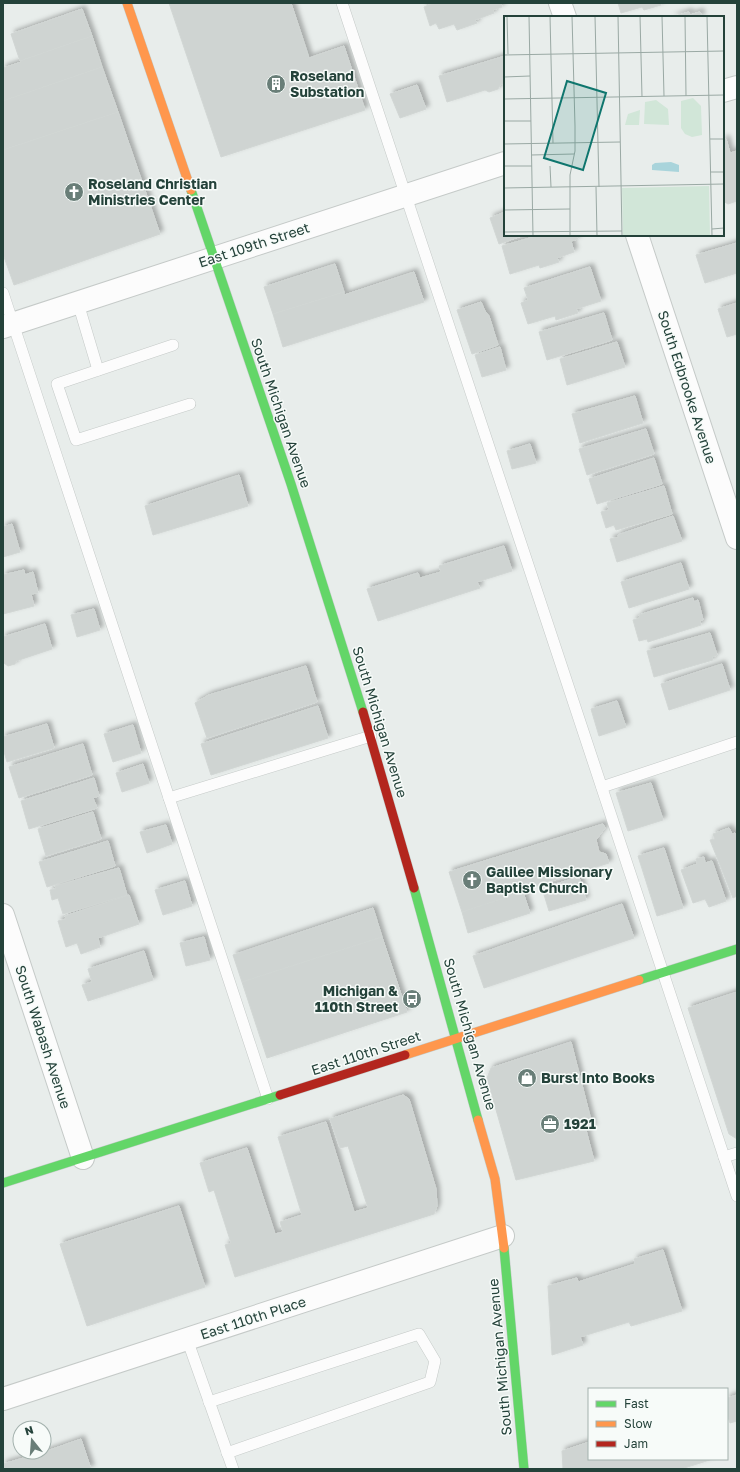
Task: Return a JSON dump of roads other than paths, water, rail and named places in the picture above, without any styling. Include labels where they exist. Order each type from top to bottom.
[{"type":"main road","name":"South Michigan Avenue","points":[[127,3],[291,484],[371,736],[495,1179],[503,1236],[524,1469]]},
{"type":"main road","name":"East 110th Street","points":[[3,1184],[737,949]]},
{"type":"street","points":[[560,3],[565,16]]},
{"type":"street","points":[[724,91],[737,87]]},
{"type":"street","name":"East 109th Street","points":[[8,326],[504,163]]},
{"type":"street","name":"South Edbrooke Avenue","points":[[637,236],[737,538]]},
{"type":"street","name":"South Wabash Avenue","points":[[3,915],[83,1158]]},
{"type":"street","name":"East 110th Place","points":[[3,1399],[503,1236]]},
{"type":"lane","points":[[342,3],[737,1196]]},
{"type":"lane","points":[[3,293],[8,326],[169,798],[268,1099]]},
{"type":"lane","points":[[78,303],[98,370]]},
{"type":"lane","points":[[173,345],[57,384],[76,440],[190,404]]},
{"type":"lane","points":[[169,798],[371,736]]},
{"type":"lane","points":[[602,787],[737,742]]},
{"type":"lane","points":[[724,1157],[737,1153]]},
{"type":"lane","points":[[210,1402],[419,1334],[435,1361],[430,1382],[227,1453]]},
{"type":"lane","points":[[187,1339],[233,1469]]},
{"type":"place","name":"Roseland Substation","points":[[276,84]]},
{"type":"place","name":"Roseland Christian Ministries Center","points":[[74,192]]},
{"type":"place","name":"Galilee Missionary Baptist Church","points":[[472,880]]},
{"type":"place","name":"Michigan & 110th Street","points":[[412,999]]},
{"type":"place","name":"Burst Into Books","points":[[527,1078]]},
{"type":"place","name":"1921","points":[[550,1124]]}]
